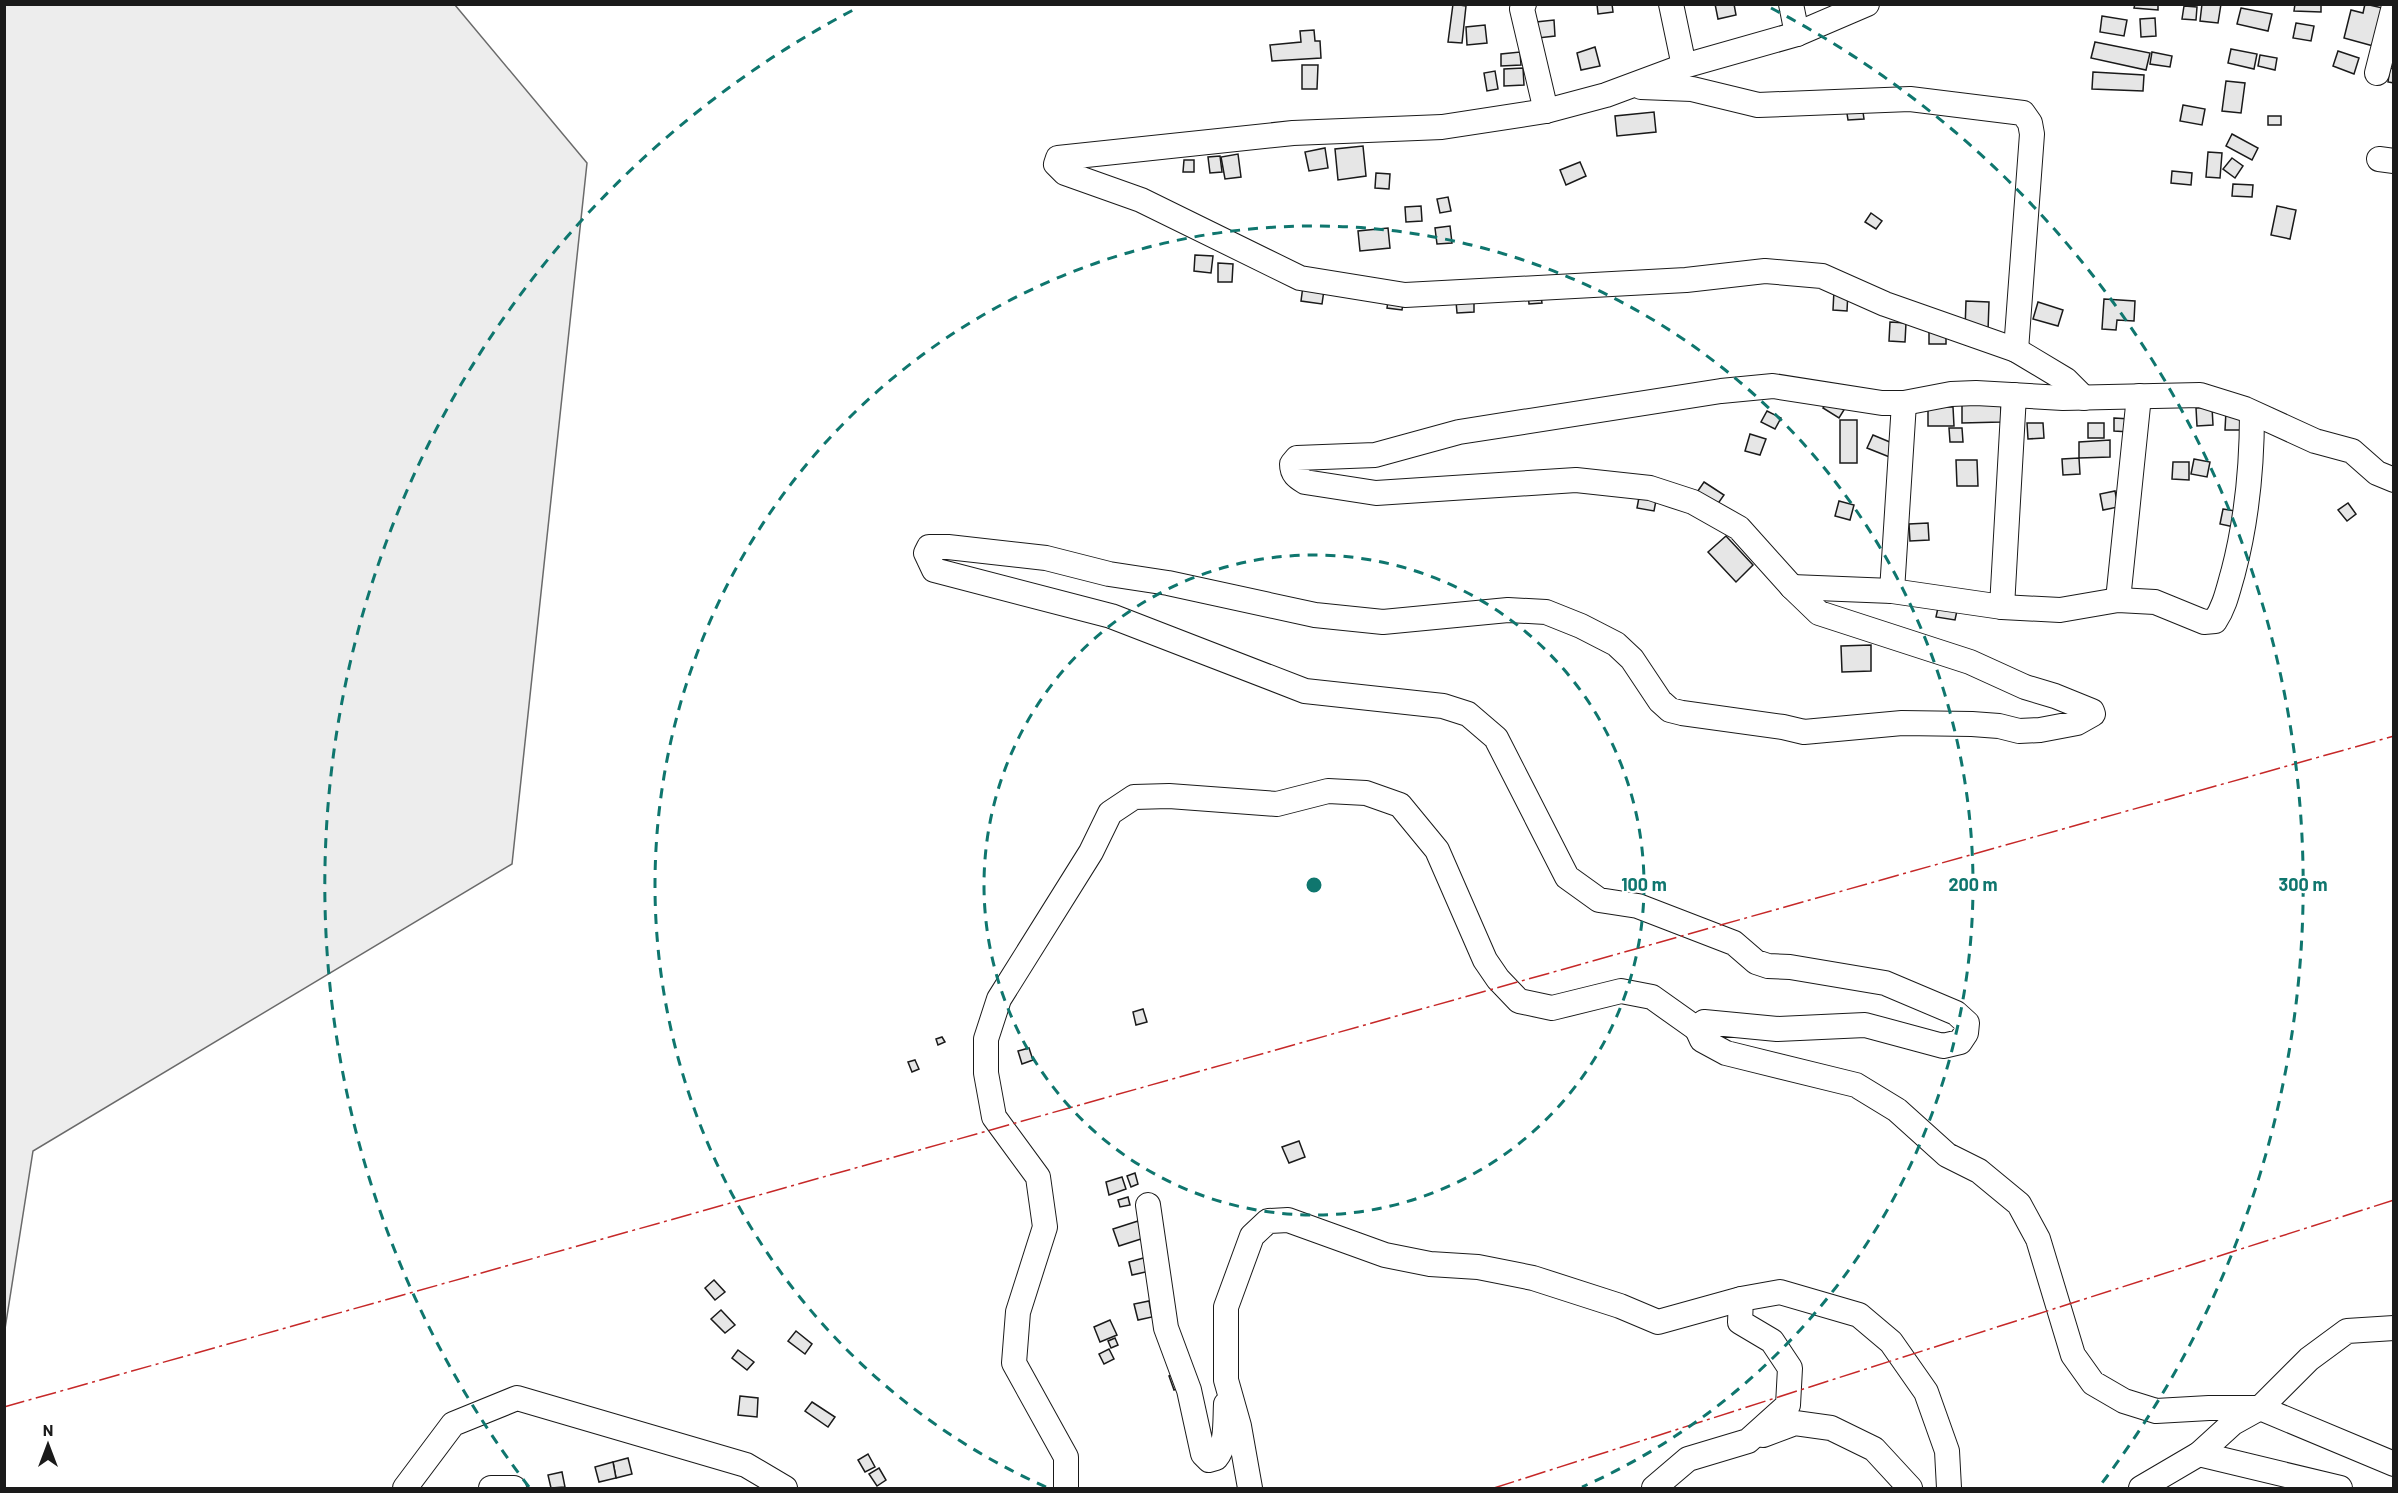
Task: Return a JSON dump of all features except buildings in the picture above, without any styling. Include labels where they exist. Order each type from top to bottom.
[{"type":"street","points":[[1524,4],[1522,9],[1528,40],[1546,111]]},
{"type":"street","points":[[1671,4],[1684,66]]},
{"type":"street","points":[[1791,4],[1797,34]]},
{"type":"street","points":[[1867,4],[1797,34],[1684,66],[1606,95],[1546,111],[1442,127],[1293,133],[1194,142],[1058,158],[1056,164],[1065,173],[1141,200],[1300,278],[1405,295],[1686,280],[1765,271],[1822,276],[1885,304],[2016,350],[2066,380],[2084,398]]},
{"type":"street","points":[[2377,73],[2394,6]]},
{"type":"street","points":[[1629,86],[1692,89],[1758,105],[1910,99],[2023,113],[2030,123],[2032,134],[2016,350]]},
{"type":"street","points":[[1697,1029],[1704,1022],[1776,1029],[1865,1025],[1943,1046],[1960,1042],[1966,1033],[1967,1023],[1956,1012],[1885,983],[1790,967],[1768,966],[1756,962],[1734,943],[1638,906],[1599,900],[1568,877],[1496,738],[1468,714],[1443,706],[1305,691],[1111,616],[934,570],[926,553],[929,547],[1046,558],[1109,574],[1168,583],[1315,615],[1383,622],[1508,610],[1546,612],[1581,626],[1616,644],[1632,659],[1660,701],[1670,710],[1804,732],[1902,723],[1972,724],[1999,726],[2019,731],[2040,730],[2077,723],[2093,714],[2092,711],[2025,687],[1970,662],[1819,613],[1792,587],[1739,528],[1693,502],[1650,488],[1576,480],[1376,493],[1305,482],[1296,477],[1292,464],[1297,458],[1374,455],[1459,432],[1731,390],[1773,386],[1882,403],[1904,403],[1951,394],[2084,398],[2200,395],[2252,413],[2315,441],[2352,452],[2377,473],[2394,480]]},
{"type":"street","points":[[2002,607],[2014,395]]},
{"type":"street","points":[[2118,600],[2139,396]]},
{"type":"street","points":[[1892,591],[1904,403]]},
{"type":"street","points":[[1792,587],[1892,591],[2002,607],[2060,610],[2118,600],[2155,602],[2204,622],[2215,621],[2223,610],[2241,543],[2252,465],[2252,413]]},
{"type":"street","points":[[1066,1488],[1066,1457],[1014,1363],[1018,1312],[1045,1227],[1038,1177],[994,1117],[986,1073],[986,1039],[999,999],[1091,852],[1110,813],[1134,797],[1169,796],[1277,804],[1328,790],[1366,794],[1400,806],[1437,850],[1485,960],[1498,979],[1519,1001],[1552,1008],[1621,991],[1652,996],[1697,1029],[1702,1040],[1726,1053],[1856,1086],[1898,1110],[1947,1155],[1980,1171],[2019,1204],[2038,1239],[2073,1354],[2093,1383],[2124,1401],[2156,1412],[2209,1408],[2260,1408],[2394,1464]]},
{"type":"street","points":[[1148,1205],[1166,1328],[1189,1390],[1203,1454],[1209,1460],[1216,1458],[1220,1453],[1225,1425],[1226,1307],[1252,1236],[1268,1221],[1288,1220],[1385,1255],[1430,1264],[1478,1267],[1533,1278],[1620,1306],[1658,1322],[1741,1299],[1780,1292],[1859,1315],[1891,1342],[1926,1392],[1947,1451],[1949,1488]]},
{"type":"street","points":[[1741,1299],[1740,1322],[1772,1341],[1790,1368],[1788,1405],[1748,1441]]},
{"type":"street","points":[[2141,1488],[2199,1454],[2233,1423],[2260,1408],[2309,1359],[2347,1331],[2394,1328]]},
{"type":"street","points":[[1226,1380],[1239,1426],[1250,1488]]},
{"type":"street","points":[[405,1488],[453,1424],[517,1398],[746,1465],[785,1488]]},
{"type":"street","points":[[1654,1488],[1688,1459],[1748,1441],[1795,1423],[1831,1428],[1874,1449],[1910,1488]]},
{"type":"street","points":[[2199,1454],[2340,1488]]},
{"type":"street","points":[[491,1488],[514,1488]]},
{"type":"shaded area","points":[[5,4],[455,5],[587,163],[512,864],[33,1151],[5,1329]]},
{"type":"power","points":[[4,1407],[2394,736]]},
{"type":"power","points":[[1494,1488],[2394,1200]]}]
